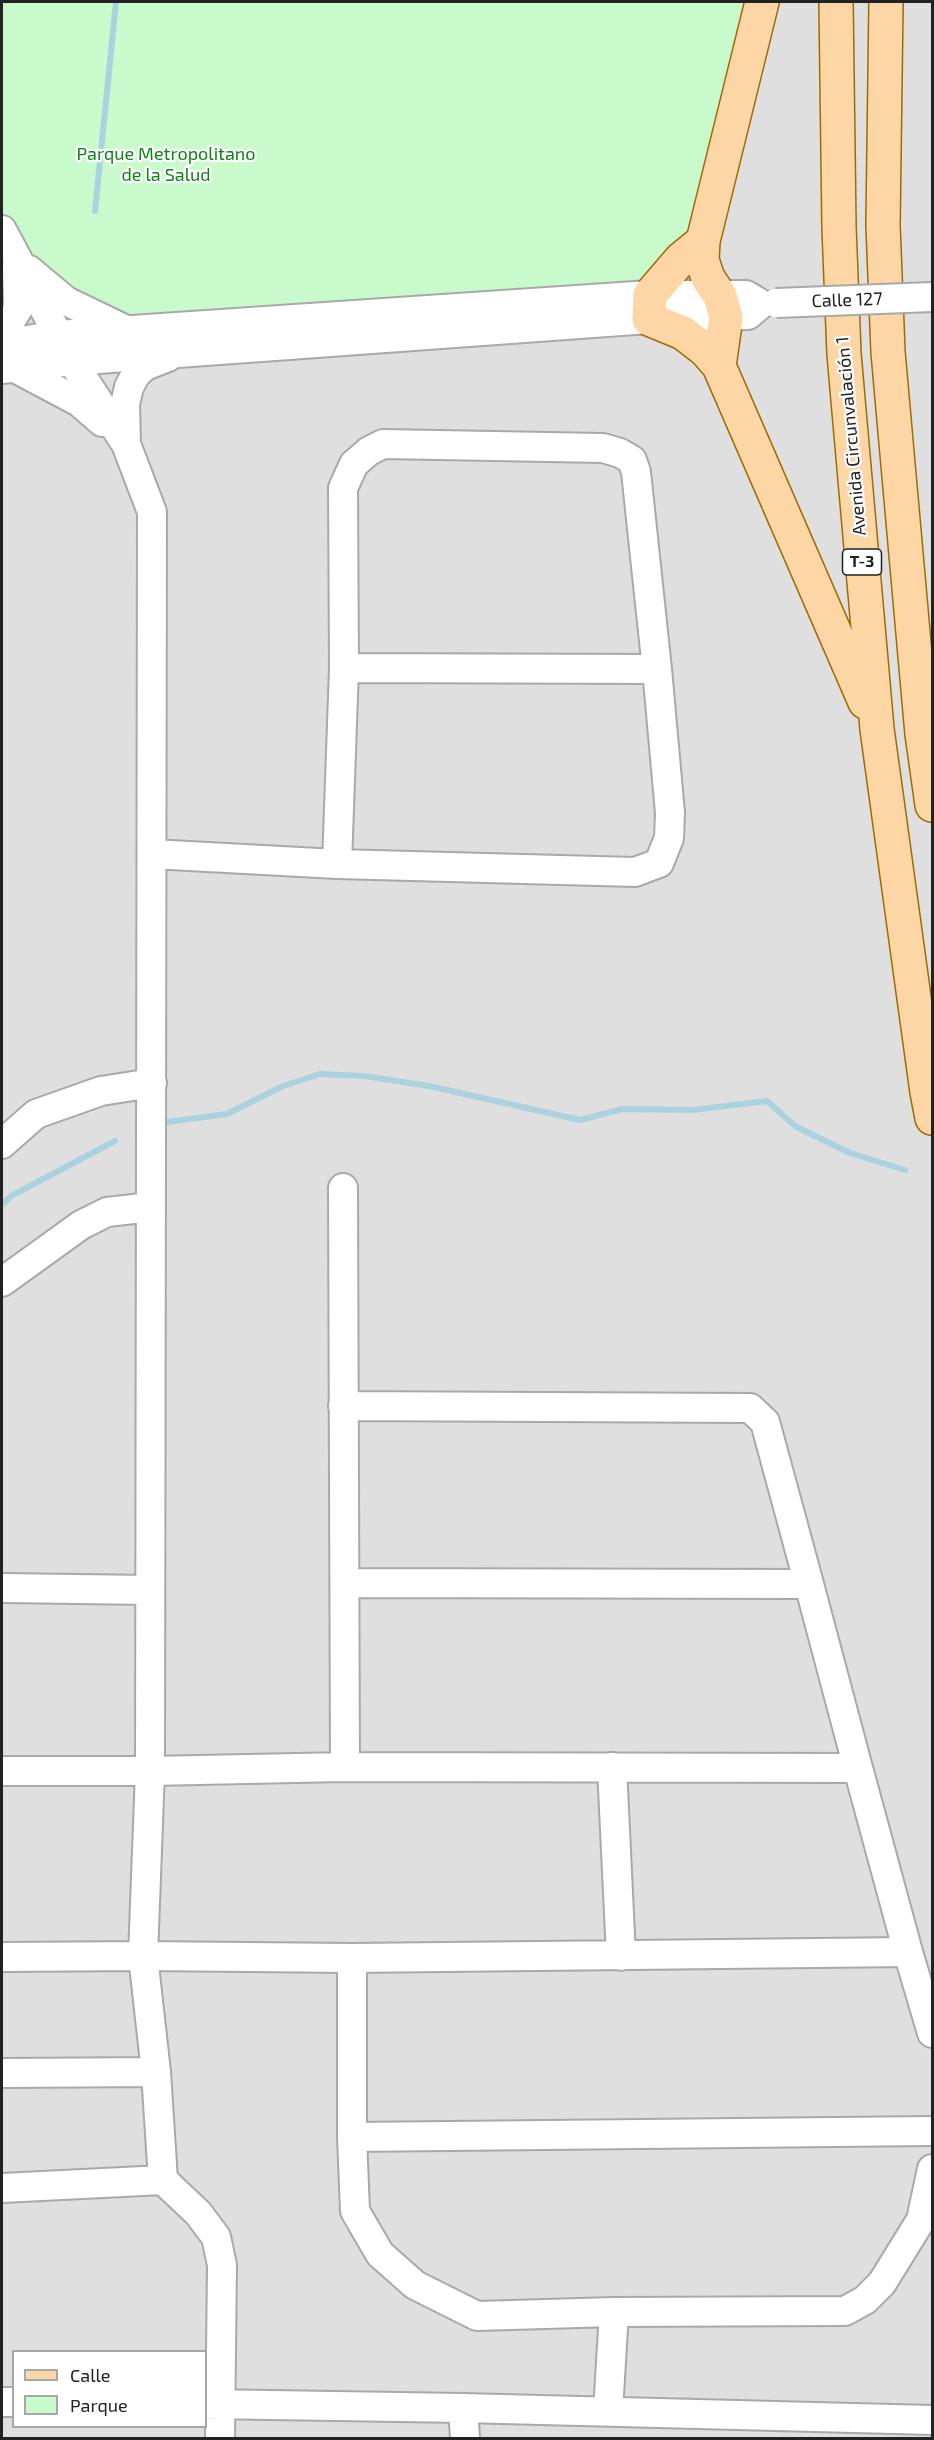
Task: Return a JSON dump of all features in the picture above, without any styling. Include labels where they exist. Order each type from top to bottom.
[{"type":"main road","points":[[718,366],[723,306],[708,278],[702,260],[703,241],[762,2]]},
{"type":"main road","name":"Avenida Circunvalación 1","points":[[836,2],[838,227],[844,354],[877,729],[927,1092],[933,1118]]},
{"type":"main road","name":"T-3","points":[[886,2],[884,225],[888,352],[922,734],[933,805]]},
{"type":"main road","points":[[703,241],[681,259],[649,307],[705,350],[718,366],[877,729]]},
{"type":"main road","points":[[922,734],[933,696]]},
{"type":"street","points":[[2,230],[72,361],[126,444],[152,512],[150,1771],[143,1956],[156,2072],[164,2180],[198,2212],[216,2237],[222,2265],[212,2404],[220,2439]]},
{"type":"street","points":[[16,259],[66,301],[126,330]]},
{"type":"street","points":[[2,335],[18,309],[16,259]]},
{"type":"street","name":"Calle 127","points":[[723,306],[748,315],[769,303],[933,297]]},
{"type":"street","points":[[6,360],[58,335],[649,307],[723,306]]},
{"type":"street","points":[[6,360],[72,361],[178,353],[649,307]]},
{"type":"street","points":[[126,444],[125,404],[129,387],[136,374],[145,366],[178,353]]},
{"type":"street","points":[[6,360],[79,402],[126,444]]},
{"type":"street","points":[[152,854],[337,864],[635,872],[659,863],[669,838],[670,813],[636,472],[632,460],[620,453],[603,448],[383,444],[369,451],[354,464],[343,488],[344,668],[337,864]]},
{"type":"street","points":[[344,668],[657,669]]},
{"type":"street","points":[[2,1144],[36,1114],[101,1091],[152,1083]]},
{"type":"street","points":[[343,1188],[345,1767]]},
{"type":"street","points":[[2,1282],[81,1225],[107,1212],[151,1208]]},
{"type":"street","points":[[343,1406],[750,1408],[765,1422],[908,1952],[933,2033]]},
{"type":"street","points":[[345,1583],[809,1584]]},
{"type":"street","points":[[2,1588],[150,1590]]},
{"type":"street","points":[[2,1771],[345,1767],[858,1768]]},
{"type":"street","points":[[612,1767],[621,1956]]},
{"type":"street","points":[[2,1957],[352,1958],[908,1952]]},
{"type":"street","points":[[352,1958],[352,2137],[355,2211],[380,2254],[415,2285],[477,2316],[614,2312],[845,2311],[865,2300],[882,2283],[921,2220],[933,2169]]},
{"type":"street","points":[[2,2073],[156,2072]]},
{"type":"street","points":[[352,2137],[933,2131]]},
{"type":"street","points":[[2,2188],[164,2180]]},
{"type":"street","points":[[608,2411],[614,2312]]},
{"type":"street","points":[[212,2404],[933,2420]]},
{"type":"street","points":[[463,2408],[465,2439]]},
{"type":"shaded area","points":[[2,2],[932,2],[932,2438],[2,2438]]},
{"type":"green space","name":"Parque Metropolitano de la Salud","points":[[2,2],[762,2],[703,241],[650,295],[100,319],[2,230]]},
{"type":"waterway","points":[[95,211],[116,2]]},
{"type":"waterway","points":[[167,1122],[227,1114],[283,1086],[320,1074],[364,1076],[429,1086],[580,1120],[622,1109],[693,1110],[767,1101],[795,1126],[850,1153],[905,1170]]},
{"type":"waterway","points":[[2,1205],[11,1196],[115,1141]]}]
